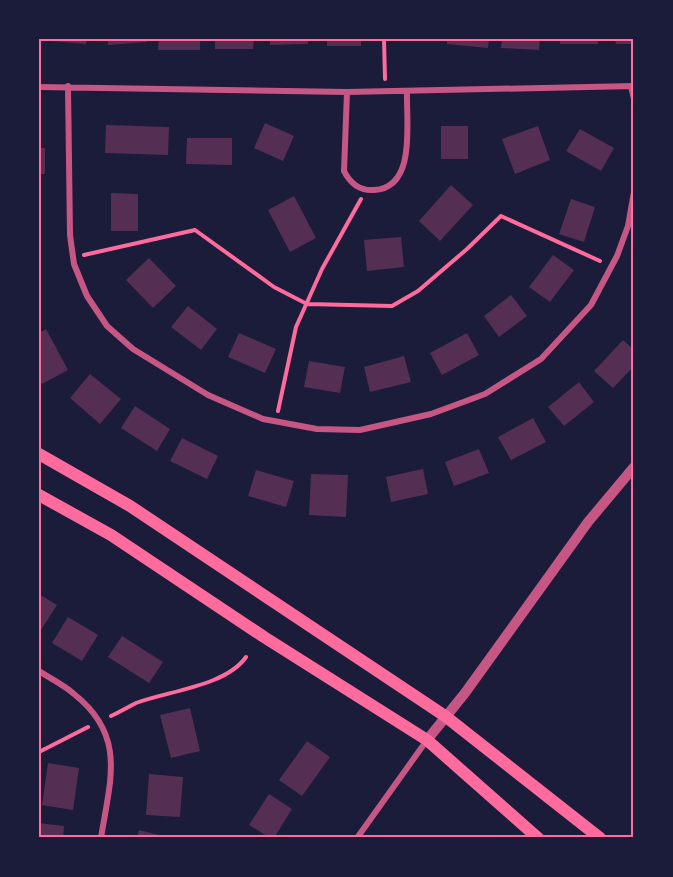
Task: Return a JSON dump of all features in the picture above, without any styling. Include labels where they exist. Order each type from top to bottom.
[{"type":"main road","points":[[39,454],[130,506],[445,716],[600,838]]},
{"type":"main road","points":[[39,495],[111,535],[264,637],[427,740],[538,838]]},
{"type":"street","points":[[68,86],[70,235],[73,258],[87,296],[107,326],[133,350],[208,395],[263,419],[317,429],[360,430],[431,414],[485,394],[542,359],[591,306],[612,267],[628,226],[634,192]]},
{"type":"street","points":[[39,87],[347,92],[633,86],[634,99]]},
{"type":"street","points":[[347,92],[344,171],[350,181],[366,190],[384,190],[399,178],[406,159],[407,91]]},
{"type":"street","points":[[357,838],[588,522],[634,467]]},
{"type":"street","points":[[39,672],[74,693],[97,715],[108,736],[112,757],[111,779],[101,838]]},
{"type":"path","points":[[384,39],[385,91]]},
{"type":"path","points":[[275,421],[296,327],[322,269],[366,190]]},
{"type":"path","points":[[73,258],[195,230],[273,287],[307,304],[392,306],[418,291],[501,216],[612,267]]},
{"type":"path","points":[[111,716],[137,703],[199,686],[240,666],[246,657]]},
{"type":"path","points":[[39,752],[88,727]]},
{"type":"building","points":[[51,39],[87,39],[86,44],[51,41]]},
{"type":"building","points":[[108,39],[146,39],[147,42],[108,45]]},
{"type":"building","points":[[159,39],[200,39],[200,50],[158,50]]},
{"type":"building","points":[[215,39],[254,39],[253,49],[215,49]]},
{"type":"building","points":[[270,39],[308,39],[308,44],[270,45]]},
{"type":"building","points":[[327,39],[361,39],[361,46],[327,46]]},
{"type":"building","points":[[447,39],[489,39],[488,48],[447,44]]},
{"type":"building","points":[[502,39],[540,39],[539,50],[501,48]]},
{"type":"building","points":[[560,39],[598,39],[598,44],[560,44]]},
{"type":"building","points":[[615,39],[634,39],[634,44],[616,44]]},
{"type":"building","points":[[265,123],[294,136],[283,161],[254,148]]},
{"type":"building","points":[[106,125],[169,127],[168,155],[105,153]]},
{"type":"building","points":[[441,126],[468,126],[468,159],[441,159]]},
{"type":"building","points":[[538,126],[550,160],[515,174],[502,139]]},
{"type":"building","points":[[580,129],[614,148],[601,171],[566,151]]},
{"type":"building","points":[[187,138],[232,138],[232,165],[186,164]]},
{"type":"building","points":[[39,148],[45,148],[45,174],[39,174]]},
{"type":"building","points":[[451,185],[473,205],[440,241],[419,221]]},
{"type":"building","points":[[111,193],[138,194],[138,231],[111,231]]},
{"type":"building","points":[[294,196],[316,238],[290,252],[268,210]]},
{"type":"building","points":[[571,199],[595,207],[584,242],[559,234]]},
{"type":"building","points":[[401,237],[404,267],[367,271],[364,240]]},
{"type":"building","points":[[553,255],[574,270],[550,302],[529,287]]},
{"type":"building","points":[[149,258],[176,286],[153,308],[126,280]]},
{"type":"building","points":[[511,295],[527,316],[499,337],[484,316]]},
{"type":"building","points":[[188,306],[217,329],[201,350],[171,327]]},
{"type":"building","points":[[46,329],[68,370],[42,384],[39,379],[39,333]]},
{"type":"building","points":[[239,333],[276,349],[265,373],[228,357]]},
{"type":"building","points":[[467,333],[479,355],[442,375],[430,353]]},
{"type":"building","points":[[623,340],[634,350],[634,366],[613,388],[594,371]]},
{"type":"building","points":[[404,356],[411,382],[370,392],[364,367]]},
{"type":"building","points":[[309,361],[345,367],[340,393],[304,387]]},
{"type":"building","points":[[90,374],[121,399],[100,424],[70,398]]},
{"type":"building","points":[[579,382],[594,402],[564,426],[548,407]]},
{"type":"building","points":[[135,406],[170,429],[157,451],[121,428]]},
{"type":"building","points":[[533,418],[546,442],[511,460],[498,437]]},
{"type":"building","points":[[182,438],[218,456],[207,479],[170,461]]},
{"type":"building","points":[[479,449],[489,473],[454,486],[445,462]]},
{"type":"building","points":[[423,469],[428,494],[391,502],[386,477]]},
{"type":"building","points":[[256,470],[294,481],[286,507],[248,496]]},
{"type":"building","points":[[311,474],[348,475],[346,517],[309,515]]},
{"type":"building","points":[[39,594],[57,605],[41,630],[39,628]]},
{"type":"building","points":[[68,617],[98,635],[82,661],[52,643]]},
{"type":"building","points":[[122,636],[163,662],[149,683],[108,657]]},
{"type":"building","points":[[190,708],[200,751],[171,758],[160,715]]},
{"type":"building","points":[[307,741],[330,757],[302,796],[279,780]]},
{"type":"building","points":[[48,763],[79,768],[73,810],[42,805]]},
{"type":"building","points":[[149,774],[183,777],[180,817],[146,815]]},
{"type":"building","points":[[269,794],[292,809],[274,838],[270,838],[249,825]]},
{"type":"building","points":[[39,823],[64,826],[63,838],[39,838]]},
{"type":"building","points":[[139,830],[167,837],[167,838],[137,838]]}]
